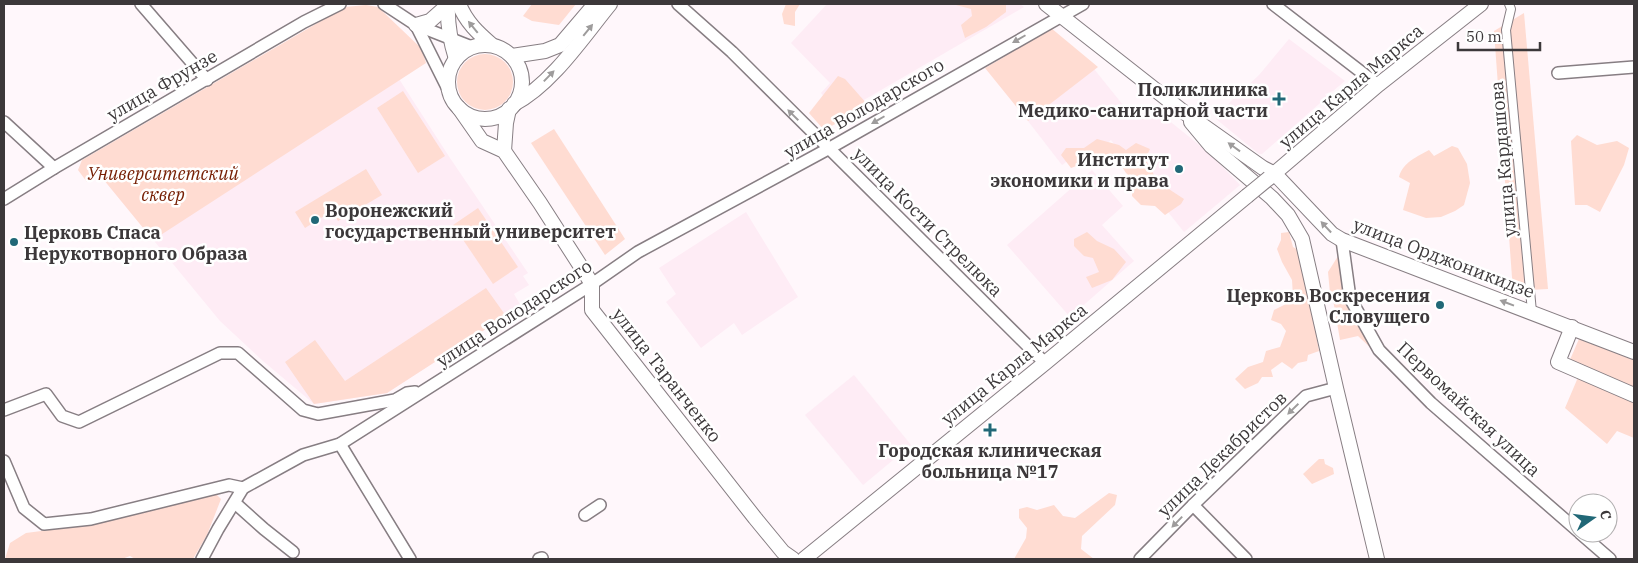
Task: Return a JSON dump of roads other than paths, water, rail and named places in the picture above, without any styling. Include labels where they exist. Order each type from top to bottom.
[{"type":"street","points":[[141,4],[207,80]]},
{"type":"street","name":"улица Фрунзе","points":[[4,199],[304,22],[340,4]]},
{"type":"street","points":[[384,4],[416,25],[472,47]]},
{"type":"street","points":[[416,25],[430,21],[452,4]]},
{"type":"street","points":[[452,4],[447,17],[450,39],[456,59]]},
{"type":"street","points":[[452,4],[462,12],[474,30],[492,46]]},
{"type":"street","points":[[512,56],[545,51],[560,45],[595,4]]},
{"type":"street","points":[[459,108],[467,114],[476,117],[498,116],[532,94],[551,75],[610,4]]},
{"type":"street","name":"улица Кости Стрелюка","points":[[678,4],[732,52],[1045,363]]},
{"type":"street","name":"улица Орджоникидзе","points":[[1046,4],[1181,110],[1263,168],[1332,234],[1342,240],[1634,352]]},
{"type":"street","name":"улица Володарского","points":[[243,488],[303,455],[340,444],[592,284],[638,252],[828,149],[1083,4]]},
{"type":"street","points":[[1273,4],[1378,85]]},
{"type":"street","name":"улица Карла Маркса","points":[[804,559],[1272,176],[1378,85],[1481,4]]},
{"type":"street","name":"улица Кардашова","points":[[1509,4],[1511,9],[1506,30],[1532,312]]},
{"type":"street","points":[[416,25],[453,100],[482,141],[504,151],[592,284]]},
{"type":"street","points":[[449,91],[450,71],[456,59],[463,52],[472,47],[482,45],[503,49],[512,56],[517,63],[522,80],[518,97],[511,107],[506,123],[504,151]]},
{"type":"street","points":[[1558,73],[1634,66]]},
{"type":"street","points":[[1181,110],[1211,146],[1272,198],[1288,215],[1302,239],[1377,559]]},
{"type":"street","points":[[4,122],[54,168]]},
{"type":"street","name":"Первомайская улица","points":[[1342,240],[1350,298],[1379,350],[1431,403],[1568,522]]},
{"type":"street","name":"улица Таранченко","points":[[592,284],[592,310],[782,552],[793,559]]},
{"type":"street","points":[[1572,327],[1558,362],[1634,394]]},
{"type":"street","points":[[4,410],[46,394],[62,416],[79,422],[220,353],[238,353],[303,410],[318,414],[395,400],[407,393],[426,390]]},
{"type":"street","name":"улица Декабристов","points":[[1140,559],[1306,396],[1336,388]]},
{"type":"street","points":[[340,444],[410,559]]},
{"type":"street","points":[[4,461],[24,508],[44,524],[91,520],[228,485],[243,488],[202,559]]},
{"type":"street","points":[[235,503],[293,552]]},
{"type":"street","points":[[585,516],[600,505]]},
{"type":"street","points":[[1193,505],[1246,559]]},
{"type":"street","name":"Первомайская улица","points":[[1592,543],[1610,559]]},
{"type":"place","name":"Поликлиника Медико-санитарной части","points":[[1279,99]]},
{"type":"place","name":"Институт экономики и права","points":[[1179,169]]},
{"type":"place","name":"Воронежский государственный университет","points":[[315,220]]},
{"type":"place","name":"Церковь Спаса Нерукотворного Образа","points":[[14,242]]},
{"type":"place","name":"Церковь Воскресения Словущего","points":[[1440,305]]},
{"type":"place","name":"Городская клиническая больница №17","points":[[990,430]]},
{"type":"park label","name":"Университетский сквер","points":[[163,183]]}]
